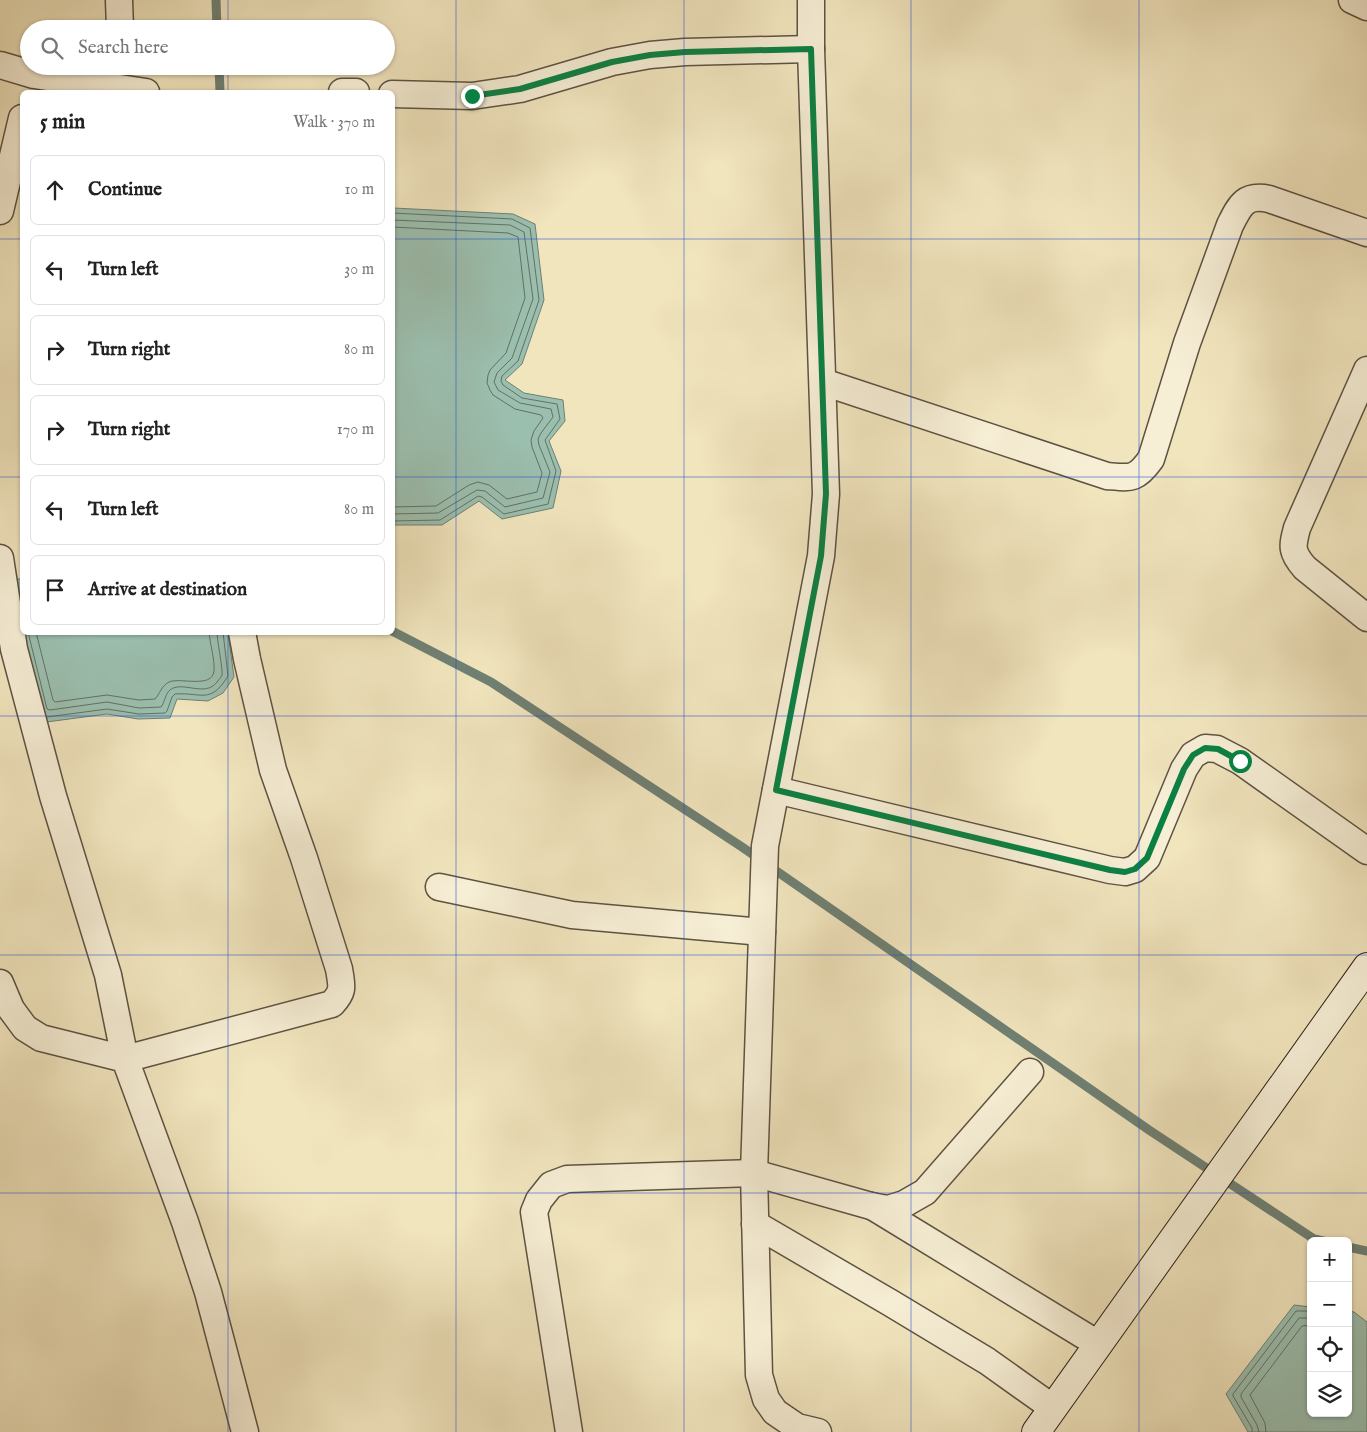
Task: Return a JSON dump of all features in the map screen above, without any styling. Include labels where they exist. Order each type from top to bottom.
[{"type":"main road","points":[[1036,1432],[1367,968]]},
{"type":"street","points":[[119,0],[120,20]]},
{"type":"street","points":[[811,0],[826,494],[821,556],[765,846],[754,1173],[759,1375],[766,1399],[775,1412],[797,1426],[818,1432]]},
{"type":"street","points":[[1352,0],[1367,7]]},
{"type":"street","points":[[395,94],[472,96],[520,89],[612,62],[650,55],[685,52],[811,49]]},
{"type":"street","points":[[0,64],[32,84],[130,82]]},
{"type":"street","points":[[0,211],[20,126]]},
{"type":"street","points":[[823,382],[1106,476],[1128,478],[1142,472],[1151,459],[1188,343],[1230,225],[1239,207],[1247,200],[1259,197],[1270,199],[1367,233]]},
{"type":"street","points":[[1367,370],[1297,528],[1293,545],[1296,558],[1305,568],[1367,618]]},
{"type":"street","points":[[0,558],[14,649],[53,796],[108,975],[125,1059],[182,1213],[208,1292],[245,1432]]},
{"type":"street","points":[[0,983],[11,1009],[20,1022],[25,1028],[40,1038],[125,1059],[332,1004],[340,995],[342,984],[339,969],[304,858],[273,770],[246,659],[242,635]]},
{"type":"street","points":[[776,790],[1125,872],[1135,869],[1147,858],[1184,769],[1193,755],[1205,748],[1218,749],[1240,761],[1367,851]]},
{"type":"street","points":[[439,887],[572,915],[762,932]]},
{"type":"street","points":[[569,1432],[534,1212],[539,1200],[551,1185],[566,1179],[754,1173],[871,1206],[888,1209],[904,1204],[925,1192],[1030,1072]]},
{"type":"street","points":[[871,1206],[1098,1344]]},
{"type":"street","points":[[755,1224],[987,1361],[1053,1408]]},
{"type":"water","points":[[395,208],[513,214],[535,224],[544,300],[522,364],[505,380],[524,393],[563,400],[565,421],[549,441],[561,471],[553,508],[502,519],[479,501],[442,525],[395,525]]},
{"type":"water","points":[[20,579],[20,635],[228,635],[234,677],[223,693],[208,701],[177,699],[170,718],[138,719],[107,714],[39,723],[7,584]]},
{"type":"water","points":[[1294,1305],[1307,1307],[1307,1417],[1352,1417],[1352,1312],[1367,1322],[1367,1432],[1248,1432],[1226,1394]]},
{"type":"waterway","points":[[216,0],[217,20]]},
{"type":"waterway","points":[[219,75],[220,90]]},
{"type":"waterway","points":[[395,633],[491,682],[742,847],[1149,1130],[1311,1237]]},
{"type":"waterway","points":[[1352,1248],[1367,1251]]},
{"type":"route","points":[[472,96],[520,89],[612,62],[650,55],[685,52],[811,49],[826,494],[821,556],[776,790],[1125,872],[1135,869],[1147,858],[1184,769],[1193,755],[1205,748],[1218,749],[1240,761]]}]
